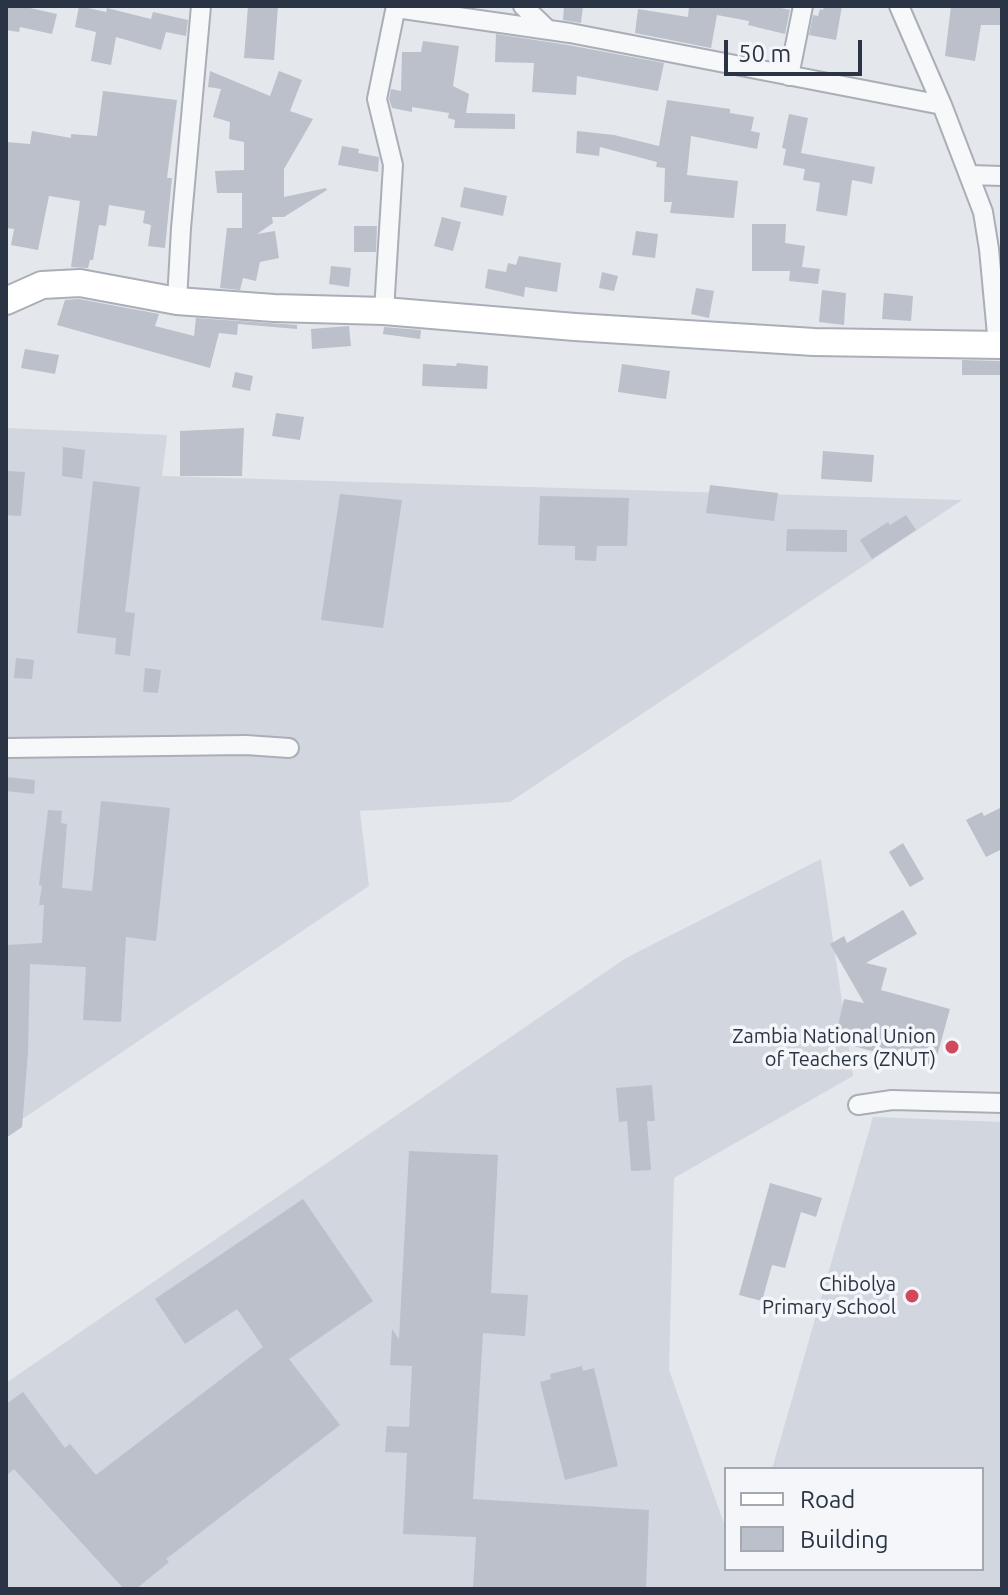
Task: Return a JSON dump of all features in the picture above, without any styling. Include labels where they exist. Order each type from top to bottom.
[{"type":"street","points":[[177,301],[201,6]]},
{"type":"street","points":[[523,6],[548,29]]},
{"type":"street","points":[[789,76],[803,6]]},
{"type":"street","points":[[6,301],[42,285],[71,283],[177,301],[384,311],[814,342],[1000,345],[983,212],[942,105],[899,6]]},
{"type":"street","points":[[384,311],[393,165],[377,99],[396,7],[548,29],[942,105]]},
{"type":"street","points":[[970,175],[1002,176]]},
{"type":"street","points":[[6,748],[246,745],[289,748]]},
{"type":"street","points":[[858,1105],[892,1100],[1002,1103]]},
{"type":"shaded area","points":[[6,428],[167,435],[162,476],[962,500],[510,802],[360,811],[369,886],[6,1130]]},
{"type":"shaded area","points":[[821,859],[853,1076],[674,1178],[669,1370],[724,1523],[724,1571],[984,1571],[984,1467],[773,1467],[873,1117],[1002,1122],[1002,1589],[6,1589],[6,1383],[626,958]]},
{"type":"building","points":[[6,6],[57,14],[52,34],[20,27],[19,32],[6,30]]},
{"type":"building","points":[[79,6],[106,12],[107,8],[151,19],[153,12],[188,20],[186,36],[166,32],[161,50],[116,37],[111,65],[91,61],[96,32],[75,27]]},
{"type":"building","points":[[248,6],[278,6],[274,60],[244,58]]},
{"type":"building","points":[[564,6],[583,6],[581,23],[563,20]]},
{"type":"building","points":[[689,6],[772,6],[790,10],[785,34],[748,25],[749,21],[717,15],[711,48],[635,33],[638,9],[688,17]]},
{"type":"building","points":[[824,6],[842,6],[836,40],[809,35],[813,15],[818,16]]},
{"type":"building","points":[[951,6],[1002,6],[1002,25],[981,25],[975,61],[945,56]]},
{"type":"building","points":[[496,34],[664,63],[658,91],[577,76],[576,95],[532,92],[534,63],[495,62]]},
{"type":"building","points":[[423,41],[459,46],[453,86],[469,94],[466,113],[515,114],[515,129],[454,128],[455,120],[448,118],[449,113],[412,107],[412,112],[392,108],[389,99],[391,89],[401,91],[402,52],[421,52]]},
{"type":"building","points":[[210,71],[270,96],[279,71],[302,80],[290,111],[313,119],[284,169],[284,197],[327,190],[284,217],[272,217],[273,223],[257,234],[275,231],[279,258],[260,262],[256,281],[243,278],[240,290],[220,288],[227,228],[242,228],[242,193],[217,193],[215,171],[244,170],[244,142],[229,139],[230,122],[213,117],[221,89],[208,87]]},
{"type":"building","points":[[103,91],[177,100],[167,178],[172,178],[165,248],[148,246],[151,225],[143,223],[145,211],[109,205],[106,226],[99,225],[93,260],[90,260],[88,268],[71,267],[80,201],[49,196],[38,250],[11,245],[14,229],[6,228],[6,142],[30,144],[32,131],[71,138],[71,134],[97,136]]},
{"type":"building","points":[[667,100],[730,109],[730,113],[754,117],[751,131],[760,133],[757,149],[691,136],[687,175],[738,181],[734,218],[670,213],[672,202],[664,202],[665,168],[656,167],[657,162],[600,147],[599,156],[576,153],[577,131],[614,135],[659,146]]},
{"type":"building","points":[[789,114],[808,118],[801,153],[875,167],[872,184],[852,180],[847,216],[816,211],[820,183],[803,180],[805,169],[783,165],[786,149],[782,148]]},
{"type":"building","points":[[342,146],[379,157],[378,172],[338,165]]},
{"type":"building","points":[[464,187],[507,196],[503,216],[460,207]]},
{"type":"building","points":[[442,217],[461,222],[453,251],[434,246]]},
{"type":"building","points":[[752,224],[786,224],[785,243],[805,246],[802,267],[820,269],[818,284],[789,281],[790,271],[752,271]]},
{"type":"building","points":[[354,226],[377,226],[376,252],[354,252]]},
{"type":"building","points":[[636,231],[658,234],[655,258],[632,255]]},
{"type":"building","points":[[519,256],[561,263],[557,292],[525,287],[524,297],[485,288],[488,269],[506,272],[508,263],[516,265]]},
{"type":"building","points":[[331,266],[351,268],[349,287],[329,284]]},
{"type":"building","points":[[602,272],[618,276],[614,291],[599,288]]},
{"type":"building","points":[[696,288],[714,291],[709,318],[691,314]]},
{"type":"building","points":[[822,290],[846,293],[844,325],[819,322]]},
{"type":"building","points":[[884,293],[913,296],[911,321],[882,319]]},
{"type":"building","points":[[79,299],[159,314],[155,326],[194,336],[196,318],[297,325],[297,329],[238,324],[237,335],[219,333],[210,368],[57,325],[65,300]]},
{"type":"building","points":[[349,326],[351,346],[312,349],[311,329]]},
{"type":"building","points":[[384,327],[421,330],[420,339],[383,334]]},
{"type":"building","points":[[25,349],[59,355],[55,374],[21,368]]},
{"type":"building","points":[[962,360],[1002,361],[1002,375],[962,375]]},
{"type":"building","points":[[457,363],[488,366],[487,389],[422,386],[423,364],[456,366]]},
{"type":"building","points":[[622,364],[670,371],[666,399],[618,392]]},
{"type":"building","points":[[235,372],[253,376],[250,391],[232,387]]},
{"type":"building","points":[[276,413],[304,417],[300,440],[272,436]]},
{"type":"building","points":[[244,428],[242,476],[180,476],[180,431]]},
{"type":"building","points":[[63,447],[85,450],[82,479],[62,476]]},
{"type":"building","points":[[823,451],[874,455],[872,482],[821,479]]},
{"type":"building","points":[[6,471],[25,472],[21,516],[6,515]]},
{"type":"building","points":[[93,481],[140,487],[125,612],[135,613],[130,656],[115,654],[116,638],[77,633]]},
{"type":"building","points":[[710,485],[778,493],[774,521],[706,513]]},
{"type":"building","points":[[340,494],[402,500],[383,628],[321,620]]},
{"type":"building","points":[[540,496],[629,498],[627,546],[597,546],[596,561],[575,560],[575,546],[538,545]]},
{"type":"building","points":[[906,515],[916,530],[872,559],[860,540],[888,522],[890,525]]},
{"type":"building","points":[[787,529],[847,530],[847,552],[786,551]]},
{"type":"building","points":[[16,658],[34,660],[32,679],[14,678]]},
{"type":"building","points":[[145,668],[161,670],[158,693],[143,692]]},
{"type":"building","points":[[6,777],[35,780],[34,794],[6,791]]},
{"type":"building","points":[[101,801],[170,808],[156,941],[126,937],[121,1022],[83,1020],[86,967],[30,964],[22,1127],[6,1138],[6,945],[42,943],[44,905],[39,905],[42,886],[39,885],[48,810],[62,811],[61,823],[67,824],[62,888],[92,891]]},
{"type":"building","points":[[1002,807],[1002,849],[986,857],[966,820]]},
{"type":"building","points":[[903,843],[924,879],[910,887],[889,852]]},
{"type":"building","points":[[903,910],[917,934],[866,963],[887,968],[881,990],[950,1009],[934,1067],[834,1044],[844,999],[864,1003],[830,944],[844,936],[847,943]]},
{"type":"building","points":[[652,1085],[655,1121],[647,1121],[651,1170],[631,1171],[627,1121],[619,1122],[616,1088]]},
{"type":"building","points":[[409,1151],[498,1155],[491,1293],[528,1295],[525,1336],[483,1333],[473,1499],[649,1510],[646,1589],[473,1589],[476,1537],[403,1534],[407,1453],[385,1452],[387,1426],[409,1427],[412,1366],[390,1365],[392,1329],[399,1339]]},
{"type":"building","points":[[770,1183],[822,1198],[816,1217],[801,1212],[785,1268],[772,1265],[762,1301],[739,1295]]},
{"type":"building","points":[[303,1199],[373,1301],[289,1359],[340,1425],[166,1559],[169,1562],[136,1589],[124,1589],[14,1469],[6,1476],[6,1404],[23,1392],[65,1448],[70,1444],[96,1475],[263,1347],[237,1309],[185,1344],[155,1299]]},
{"type":"building","points":[[582,1366],[583,1371],[594,1368],[618,1466],[565,1480],[540,1382],[551,1379],[550,1374]]},
{"type":"place","name":"Zambia National Union of Teachers (ZNUT)","points":[[952,1047]]},
{"type":"place","name":"Chibolya Primary School","points":[[912,1296]]}]
